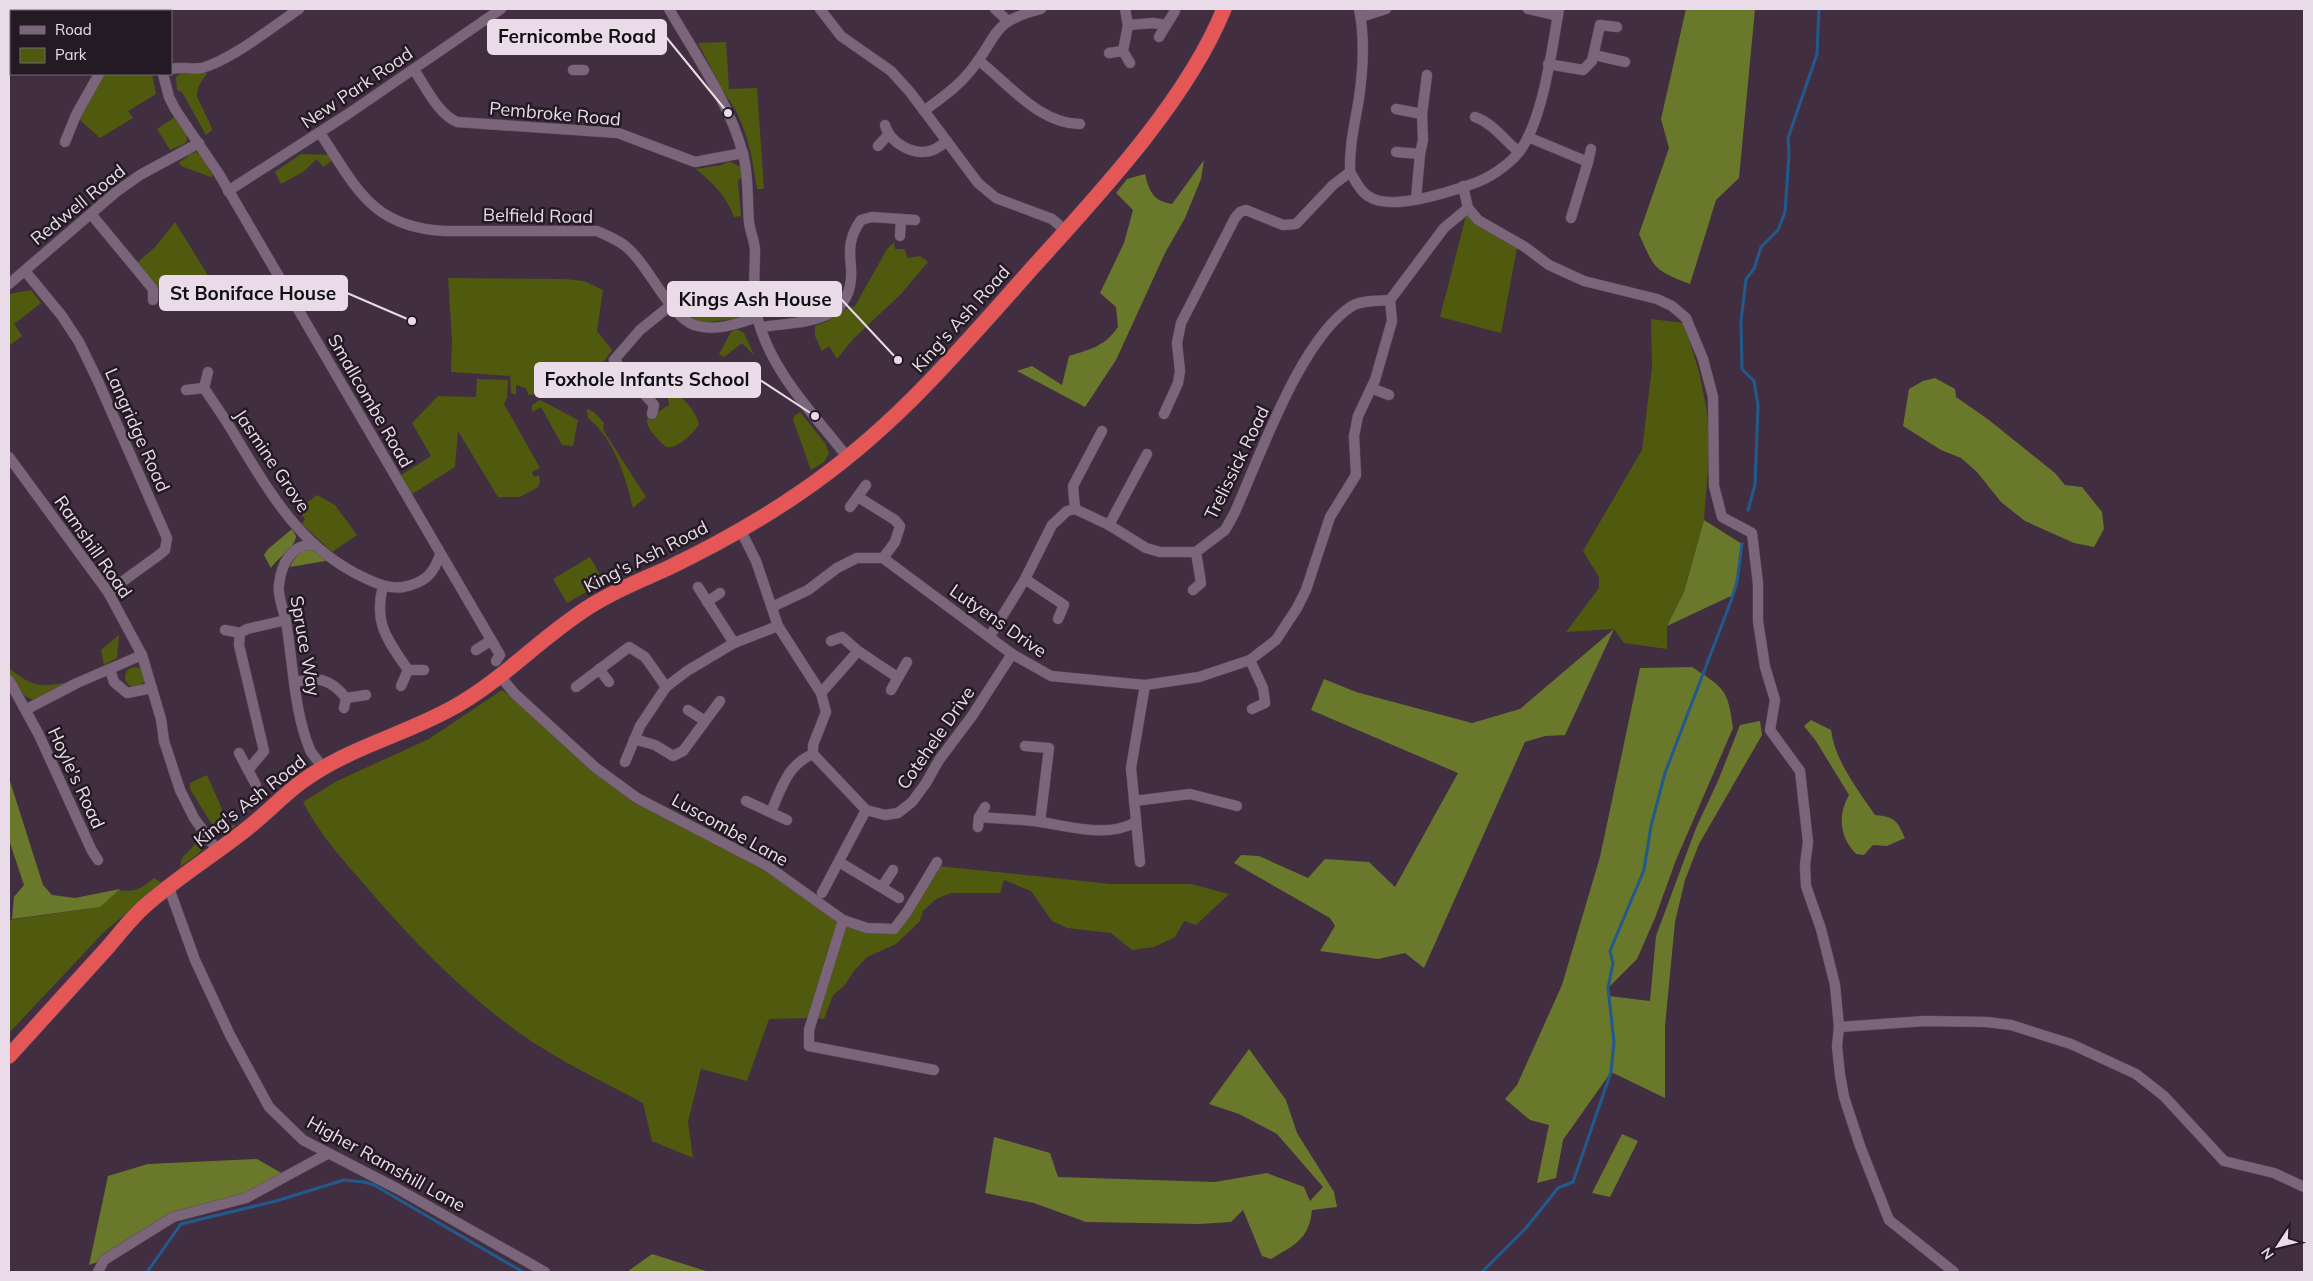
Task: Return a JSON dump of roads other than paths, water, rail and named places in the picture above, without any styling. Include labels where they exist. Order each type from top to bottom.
[{"type":"highway","name":"King's Ash Road","points":[[9,1056],[146,905],[242,833],[298,784],[357,750],[406,731],[462,702],[500,676],[544,639],[591,606],[631,583],[665,569],[740,529],[799,494],[848,458],[907,406],[984,325],[1066,231],[1172,100],[1196,64],[1224,9]]},
{"type":"street","points":[[172,69],[185,66],[192,70],[218,61],[299,9]]},
{"type":"street","name":"New Park Road","points":[[228,190],[320,133],[501,9]]},
{"type":"street","points":[[669,9],[728,113],[743,154],[748,188],[749,223],[755,249],[757,316],[775,362],[784,377],[848,458]]},
{"type":"street","points":[[820,9],[841,36],[891,71],[924,111],[978,184],[996,198],[1052,219],[1066,231]]},
{"type":"street","points":[[995,9],[1007,20]]},
{"type":"street","points":[[924,111],[954,88],[978,60],[992,35],[1007,20],[1042,9]]},
{"type":"street","points":[[1125,9],[1128,25],[1123,51],[1130,63]]},
{"type":"street","points":[[1386,9],[1360,13],[1362,40],[1359,97],[1349,152],[1350,172],[1368,197],[1386,202],[1416,199],[1473,184],[1493,174],[1519,152],[1528,137],[1536,116],[1559,12],[1528,9]]},
{"type":"street","points":[[1159,37],[1175,11]]},
{"type":"street","points":[[1128,25],[1153,23],[1166,25]]},
{"type":"street","points":[[1548,64],[1583,70],[1592,61],[1600,25],[1617,27]]},
{"type":"street","points":[[1109,53],[1123,51]]},
{"type":"street","points":[[1594,55],[1625,62]]},
{"type":"street","points":[[978,60],[1017,95],[1066,124],[1080,124]]},
{"type":"street","name":"Pembroke Road","points":[[414,70],[442,111],[448,118],[457,122],[618,133],[694,162],[743,154]]},
{"type":"street","points":[[65,142],[76,115],[98,75]]},
{"type":"street","name":"Smallcombe Road","points":[[163,75],[172,102],[184,124],[199,143],[228,190],[490,641],[500,655],[496,661]]},
{"type":"street","points":[[1416,199],[1423,140],[1422,114],[1428,75]]},
{"type":"street","points":[[1396,109],[1422,114]]},
{"type":"street","points":[[1475,117],[1488,121],[1501,137],[1519,152]]},
{"type":"street","points":[[1066,124],[1066,135]]},
{"type":"street","points":[[878,146],[886,130],[907,149],[921,152],[933,150],[947,141]]},
{"type":"street","name":"Belfield Road","points":[[320,133],[361,194],[374,208],[390,218],[420,230],[597,232],[614,238],[634,254],[683,319],[703,327],[734,325],[757,316]]},
{"type":"street","points":[[1528,137],[1588,162]]},
{"type":"street","name":"Redwell Road","points":[[9,284],[116,192],[140,176],[199,143]]},
{"type":"street","points":[[1571,218],[1591,149]]},
{"type":"street","points":[[1396,152],[1420,154]]},
{"type":"street","points":[[1164,414],[1178,383],[1180,371],[1177,343],[1181,323],[1235,218],[1240,212],[1246,210],[1283,225],[1296,224],[1333,185],[1350,172]]},
{"type":"street","points":[[1463,186],[1468,208],[1478,220],[1525,247],[1549,265],[1584,280],[1657,299],[1672,306],[1686,318],[1703,359],[1713,397],[1714,486],[1722,517],[1752,533],[1758,584],[1758,621],[1765,667],[1775,700],[1770,730],[1800,771],[1808,842],[1805,865],[1806,886],[1821,929],[1835,985],[1839,1027],[1837,1046],[1844,1097],[1877,1195],[1889,1220],[1954,1272]]},
{"type":"street","points":[[1390,300],[1444,228],[1468,208]]},
{"type":"street","points":[[91,214],[153,289],[153,300]]},
{"type":"street","points":[[762,327],[816,319],[843,304],[852,284],[849,247],[851,238],[861,220],[872,217],[915,220]]},
{"type":"street","points":[[900,219],[900,236]]},
{"type":"street","name":"Langridge Road","points":[[25,271],[62,316],[79,342],[166,538],[165,550],[108,592]]},
{"type":"street","name":"Lutyens Drive","points":[[883,558],[1012,654],[1051,676],[1145,685],[1199,677],[1250,660],[1276,640],[1298,608],[1306,590],[1330,516],[1356,475],[1354,436],[1358,416],[1371,388],[1392,321],[1390,300]]},
{"type":"street","name":"Trelissick Road","points":[[1196,552],[1225,530],[1288,394],[1319,339],[1335,320],[1354,305],[1390,300]]},
{"type":"street","points":[[655,408],[614,360],[640,330],[671,305]]},
{"type":"street","points":[[186,390],[204,388],[208,372]]},
{"type":"street","name":"Jasmine Grove","points":[[204,388],[277,504],[293,524],[315,545],[356,574],[383,586],[399,588],[417,585],[429,577],[440,555]]},
{"type":"street","points":[[1371,388],[1389,395]]},
{"type":"street","points":[[1076,509],[1073,486],[1102,431]]},
{"type":"street","points":[[1109,525],[1147,454]]},
{"type":"street","name":"Ramshill Road","points":[[9,457],[108,592],[142,655],[161,719],[164,741],[180,790],[194,818],[217,850]]},
{"type":"street","points":[[850,507],[866,485]]},
{"type":"street","points":[[772,607],[808,590],[838,568],[857,558],[883,558],[895,542],[900,526],[895,520],[858,497]]},
{"type":"street","points":[[990,636],[1024,579],[1052,525],[1067,510],[1076,509],[1109,525],[1146,548],[1160,552],[1196,552],[1202,587]]},
{"type":"street","points":[[740,529],[756,561],[778,626],[821,693],[826,712],[812,745],[813,754],[866,810],[822,893]]},
{"type":"street","name":"Spruce Way","points":[[315,545],[305,544],[293,551],[282,569],[278,587],[286,620],[304,734],[310,752],[324,768]]},
{"type":"street","points":[[1024,579],[1064,605]]},
{"type":"street","points":[[383,586],[380,596],[380,624],[386,637],[408,670]]},
{"type":"street","points":[[698,587],[734,643]]},
{"type":"street","points":[[707,602],[720,593]]},
{"type":"street","points":[[1058,619],[1064,605],[1072,596]]},
{"type":"street","points":[[225,630],[240,633],[247,629],[286,620]]},
{"type":"street","points":[[625,762],[640,726],[666,687],[687,671],[734,643],[778,626]]},
{"type":"street","points":[[240,633],[239,645],[264,750],[248,770]]},
{"type":"street","points":[[831,641],[842,638],[897,677]]},
{"type":"street","points":[[476,650],[490,641]]},
{"type":"street","points":[[576,688],[599,668],[629,647],[645,657],[666,687]]},
{"type":"street","points":[[821,693],[858,651]]},
{"type":"street","name":"Cotehele Drive","points":[[866,810],[885,815],[898,813],[912,802],[926,783],[939,760],[972,716],[1012,654]]},
{"type":"street","points":[[26,709],[77,683],[142,655]]},
{"type":"street","points":[[1250,660],[1263,688],[1265,703],[1274,710]]},
{"type":"street","points":[[891,690],[907,662]]},
{"type":"street","points":[[599,668],[609,682]]},
{"type":"street","points":[[110,670],[114,682],[127,693],[152,688]]},
{"type":"street","points":[[408,670],[424,670]]},
{"type":"street","points":[[401,686],[408,670]]},
{"type":"street","name":"Luscombe Lane","points":[[500,676],[514,693],[596,768],[638,798],[766,865],[843,920],[867,928],[894,928],[907,912],[937,862]]},
{"type":"street","points":[[295,682],[320,679],[340,690],[345,703],[366,696]]},
{"type":"street","name":"Hoyle's Road","points":[[9,680],[26,709],[92,852],[98,860]]},
{"type":"street","points":[[1140,862],[1132,768],[1145,685]]},
{"type":"street","points":[[634,739],[655,746],[674,756],[683,751],[720,701]]},
{"type":"street","points":[[1252,709],[1265,703]]},
{"type":"street","points":[[688,710],[705,721]]},
{"type":"street","points":[[1025,746],[1048,748],[1040,822]]},
{"type":"street","points":[[239,753],[256,785]]},
{"type":"street","points":[[771,812],[787,773],[801,759],[813,754]]},
{"type":"street","points":[[1134,801],[1190,794],[1237,806]]},
{"type":"street","points":[[746,801],[787,820]]},
{"type":"street","points":[[985,807],[978,822],[1040,822],[1072,829],[1111,830],[1126,828],[1136,822]]},
{"type":"street","points":[[839,862],[882,886],[899,898]]},
{"type":"street","points":[[882,886],[893,870]]},
{"type":"street","name":"Higher Ramshill Lane","points":[[169,888],[195,960],[230,1035],[269,1107],[303,1140],[398,1189],[545,1272]]},
{"type":"street","points":[[843,920],[809,1030],[810,1046],[934,1070]]},
{"type":"street","points":[[1839,1027],[1925,1021],[1987,1022],[2011,1025],[2071,1044],[2136,1074],[2164,1096],[2224,1161],[2274,1174],[2304,1187]]},
{"type":"street","points":[[98,1272],[104,1260],[173,1217],[246,1198],[327,1154]]},
{"type":"waterway","points":[[1748,510],[1755,485],[1758,405],[1754,381],[1742,369],[1741,321],[1746,279],[1754,269],[1761,247],[1778,230],[1785,212],[1789,154],[1788,138],[1817,54],[1819,9]]},
{"type":"waterway","points":[[1482,1272],[1526,1228],[1558,1188],[1573,1182],[1611,1072],[1614,1042],[1608,988],[1613,963],[1610,951],[1644,870],[1651,826],[1665,773],[1731,601],[1737,582],[1742,544]]},
{"type":"waterway","points":[[147,1272],[181,1224],[276,1201],[344,1180],[374,1185],[523,1272]]},
{"type":"place","name":"Fernicombe Road","points":[[728,113]]},
{"type":"place","name":"St Boniface House","points":[[412,321]]},
{"type":"place","name":"Kings Ash House","points":[[898,360]]},
{"type":"place","name":"Foxhole Infants School","points":[[815,416]]}]
